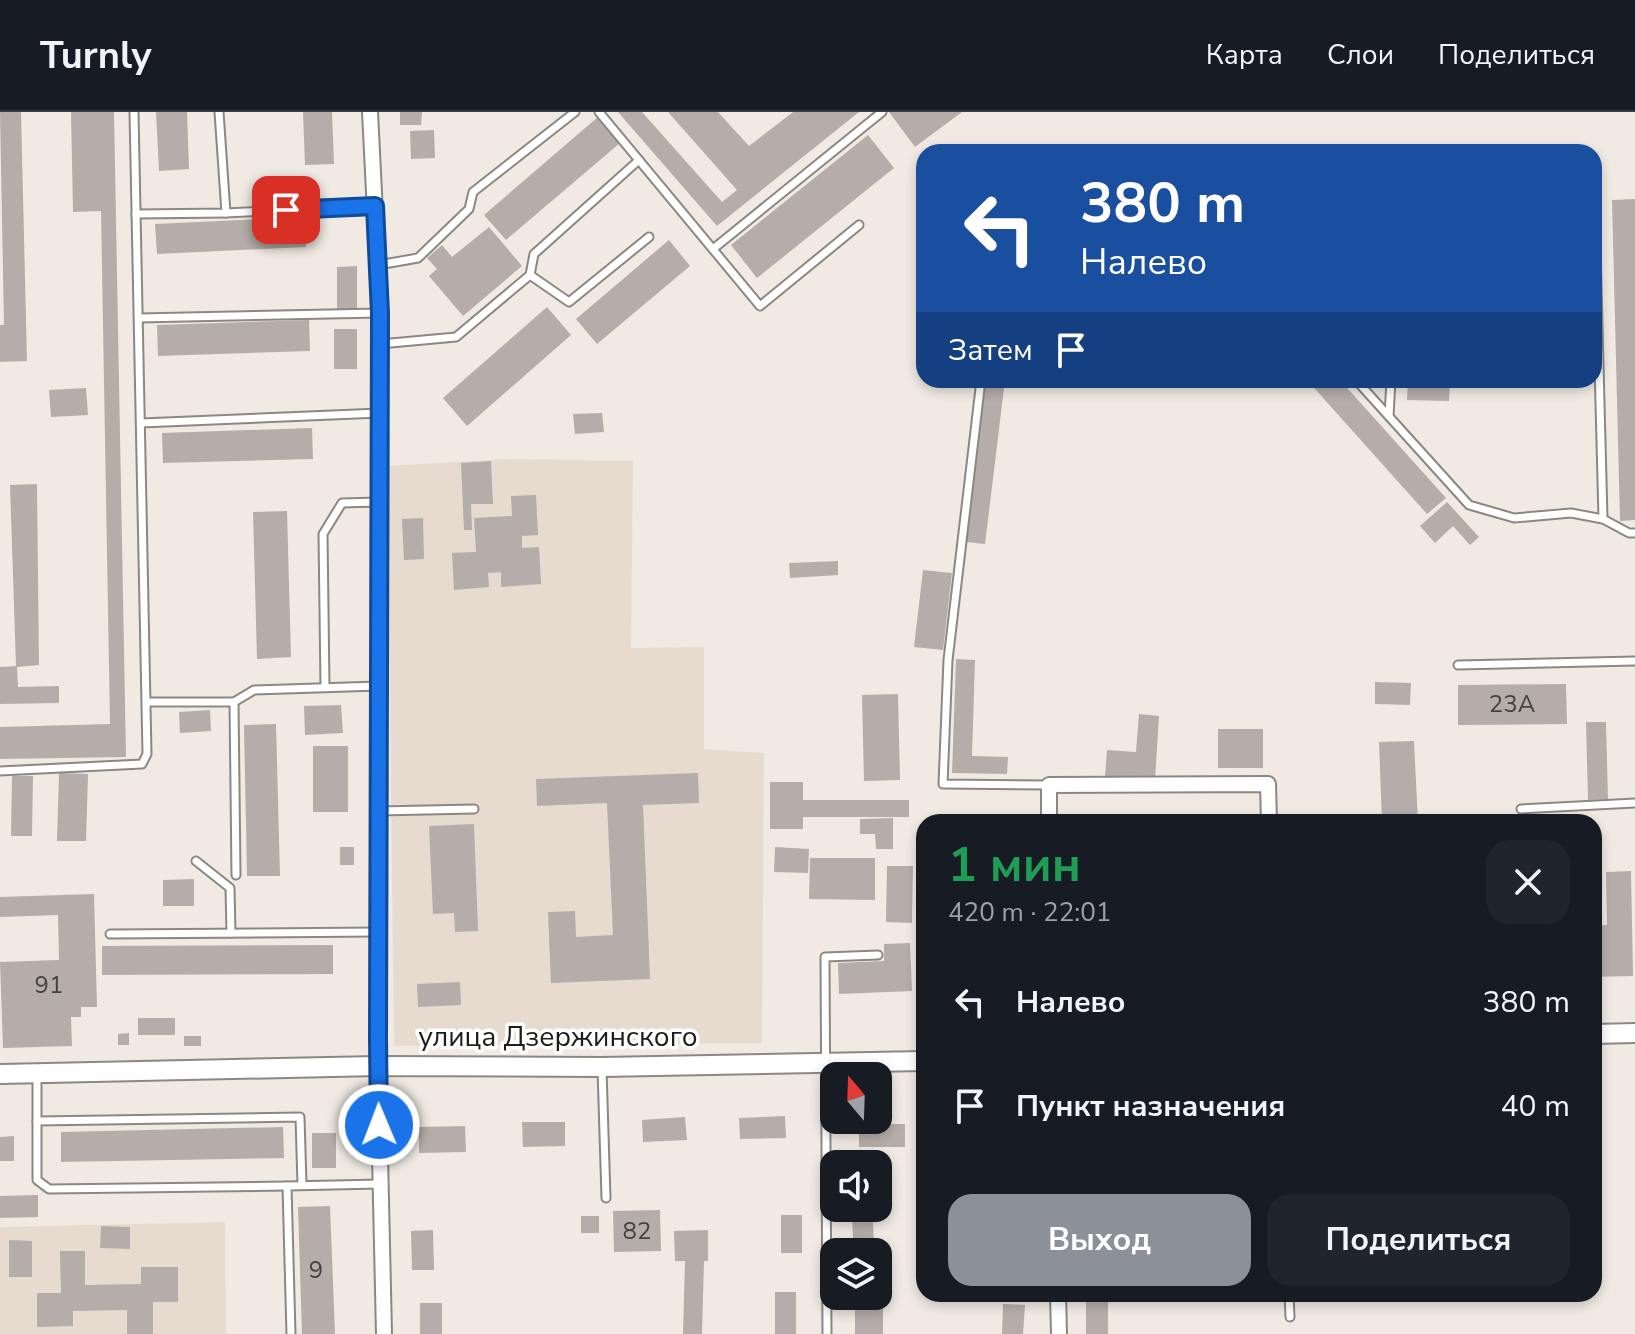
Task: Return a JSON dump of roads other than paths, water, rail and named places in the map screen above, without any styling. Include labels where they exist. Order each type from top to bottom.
[{"type":"street","points":[[370,112],[380,313],[378,1066],[384,1334]]},
{"type":"street","points":[[1049,814],[1049,785],[1268,784],[1269,814]]},
{"type":"street","points":[[1602,1034],[1635,1033]]},
{"type":"street","name":"улица Дзержинского","points":[[891,1062],[916,1061]]},
{"type":"street","name":"улица Дзержинского","points":[[0,1074],[378,1066],[820,1064]]},
{"type":"street","points":[[1058,1302],[1059,1334]]},
{"type":"lane","points":[[0,771],[142,764],[147,754],[134,112]]},
{"type":"lane","points":[[219,112],[226,213]]},
{"type":"lane","points":[[378,265],[418,258],[469,209],[473,192],[575,112]]},
{"type":"lane","points":[[599,112],[760,306],[859,225]]},
{"type":"lane","points":[[713,249],[882,112]]},
{"type":"lane","points":[[380,344],[456,337],[530,275],[534,254],[639,160]]},
{"type":"lane","points":[[136,214],[375,206]]},
{"type":"lane","points":[[530,275],[569,302],[649,237]]},
{"type":"lane","points":[[139,318],[380,313]]},
{"type":"lane","points":[[980,388],[948,660],[943,784],[1049,785]]},
{"type":"lane","points":[[1363,388],[1469,505],[1514,518],[1571,513],[1603,519],[1629,533],[1635,533]]},
{"type":"lane","points":[[1389,416],[1391,388]]},
{"type":"lane","points":[[1600,388],[1603,519]]},
{"type":"lane","points":[[141,423],[380,413]]},
{"type":"lane","points":[[325,687],[323,534],[342,503],[380,502]]},
{"type":"lane","points":[[1458,665],[1635,661]]},
{"type":"lane","points":[[147,702],[234,702],[254,690],[379,686]]},
{"type":"lane","points":[[234,702],[236,875]]},
{"type":"lane","points":[[1521,809],[1635,803]]},
{"type":"lane","points":[[379,811],[474,809]]},
{"type":"lane","points":[[196,861],[230,888],[231,933]]},
{"type":"lane","points":[[110,934],[378,932]]},
{"type":"lane","points":[[825,1062],[825,957],[878,955]]},
{"type":"lane","points":[[602,1067],[606,1198]]},
{"type":"lane","points":[[37,1073],[37,1180],[49,1189],[381,1184]]},
{"type":"lane","points":[[37,1121],[300,1117],[302,1185]]},
{"type":"lane","points":[[826,1134],[827,1334]]},
{"type":"lane","points":[[287,1186],[291,1334]]},
{"type":"lane","points":[[1289,1302],[1290,1317]]}]
